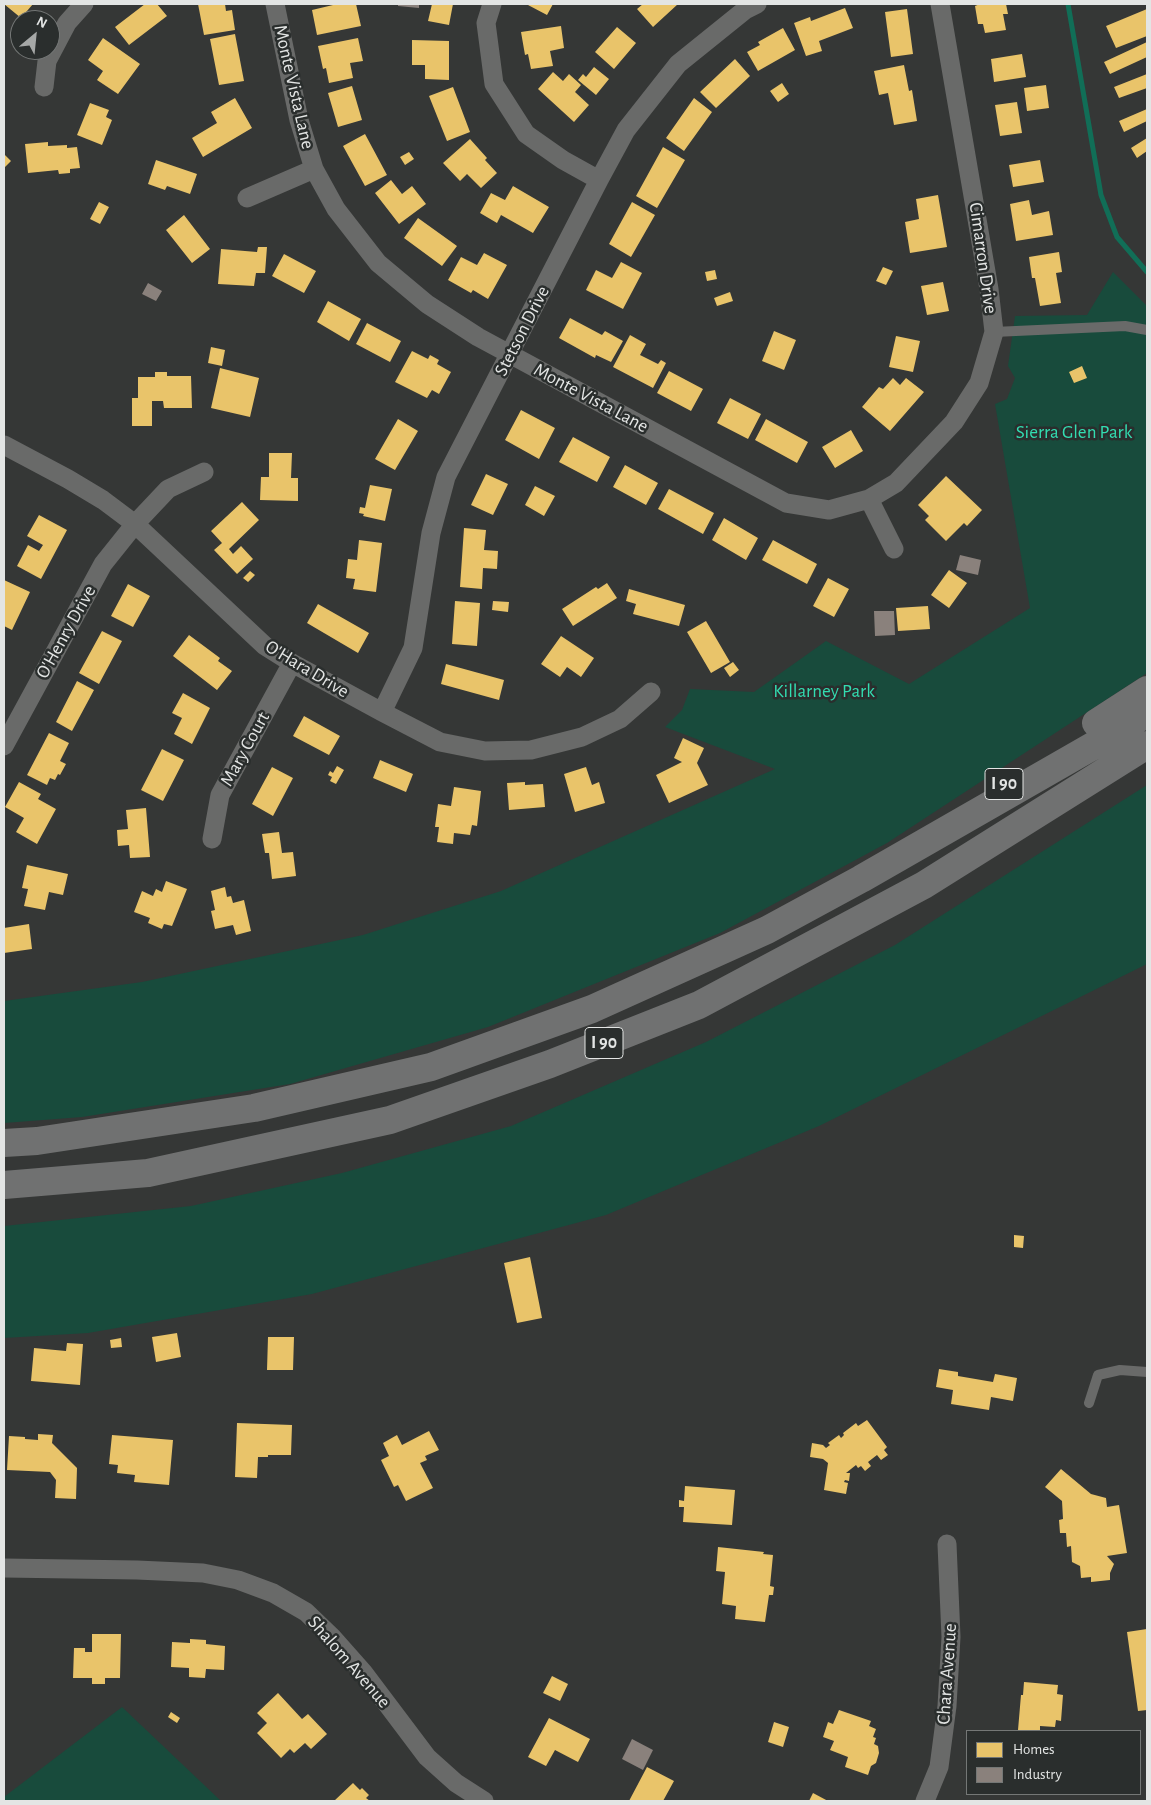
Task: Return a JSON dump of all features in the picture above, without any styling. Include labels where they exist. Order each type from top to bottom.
[{"type":"highway","name":"I 90","points":[[861,879],[1147,690]]},
{"type":"highway","name":"I 90","points":[[4,1143],[37,1141],[254,1108],[431,1067],[592,1009],[767,930],[861,879],[1147,713]]},
{"type":"highway","name":"I 90","points":[[4,1186],[148,1173],[390,1120],[550,1064],[699,1005],[924,885],[1147,746]]},
{"type":"street","points":[[44,87],[47,61],[67,23],[84,4]]},
{"type":"street","name":"Monte Vista Lane","points":[[275,4],[299,120],[314,169],[336,209],[378,263],[427,304],[478,337],[786,503],[829,510],[869,499],[896,483]]},
{"type":"street","points":[[492,4],[486,23],[494,84],[526,134],[563,160],[599,180]]},
{"type":"street","name":"Stetson Drive","points":[[382,712],[413,648],[431,533],[446,477],[599,180],[626,130],[678,64],[745,10],[757,4]]},
{"type":"street","name":"Cimarron Drive","points":[[896,483],[954,422],[979,383],[994,332],[988,280],[940,4]]},
{"type":"street","name":"Monte Vista Lane","points":[[247,198],[314,169]]},
{"type":"street","name":"O'Hara Drive","points":[[4,445],[68,478],[103,500],[135,524],[265,646],[292,663],[440,742],[485,751],[531,750],[582,737],[620,719],[651,692]]},
{"type":"street","name":"O'Henry Drive","points":[[4,746],[103,564],[135,524],[168,489],[204,472]]},
{"type":"street","points":[[869,499],[894,549]]},
{"type":"street","name":"Mary Court","points":[[212,839],[220,795],[292,663]]},
{"type":"street","name":"Chara Avenue","points":[[925,1801],[939,1767],[947,1706],[951,1629],[947,1544]]},
{"type":"street","name":"Shalom Avenue","points":[[4,1568],[203,1573],[238,1580],[273,1593],[306,1612],[332,1637],[363,1672],[427,1757],[456,1783],[484,1801]]},
{"type":"lane","points":[[994,332],[1125,326],[1147,330]]},
{"type":"lane","points":[[1089,1403],[1098,1375],[1120,1370],[1147,1372]]},
{"type":"green space","points":[[1113,272],[1147,306],[1147,673],[887,843],[720,933],[488,1027],[290,1084],[82,1117],[4,1123],[4,1001],[142,982],[363,935],[501,891],[775,769],[665,727],[682,710],[690,689],[754,692],[826,641],[909,684],[1030,608],[995,404],[1007,399],[1015,378],[1008,366],[1015,316],[1087,315]]},
{"type":"green space","points":[[1147,785],[1147,964],[819,1126],[606,1215],[312,1294],[88,1333],[4,1338],[4,1226],[191,1206],[342,1173],[511,1126],[706,1042],[895,945]]},
{"type":"green space","points":[[122,1707],[221,1801],[4,1801],[4,1797]]},
{"type":"building: Homes","points":[[4,4],[33,4],[28,10],[11,10]]},
{"type":"building: Homes","points":[[145,4],[157,4],[167,16],[129,45],[115,27]]},
{"type":"building: Homes","points":[[198,4],[225,4],[226,11],[232,10],[235,30],[204,35]]},
{"type":"building: Homes","points":[[332,4],[356,4],[361,26],[317,35],[312,10]]},
{"type":"building: Homes","points":[[432,4],[453,4],[449,25],[428,21]]},
{"type":"building: Homes","points":[[529,4],[553,4],[547,15]]},
{"type":"building: Homes","points":[[643,4],[678,4],[653,27],[637,9]]},
{"type":"building: Homes","points":[[980,4],[1006,4],[1008,14],[1003,14],[1006,30],[985,33],[983,24],[978,24],[975,6]]},
{"type":"building: Homes","points":[[845,8],[853,28],[819,41],[822,51],[806,56],[794,23],[810,17],[811,21]]},
{"type":"building: Homes","points":[[907,9],[913,54],[891,57],[885,12]]},
{"type":"building: Homes","points":[[1147,9],[1147,36],[1116,48],[1106,26]]},
{"type":"building: Homes","points":[[561,26],[564,48],[550,51],[553,66],[531,69],[528,54],[525,55],[521,32]]},
{"type":"building: Homes","points":[[617,27],[636,43],[614,69],[595,52]]},
{"type":"building: Homes","points":[[783,28],[795,50],[758,71],[747,52],[760,45],[758,42]]},
{"type":"building: Homes","points":[[235,34],[244,81],[219,85],[210,39]]},
{"type":"building: Homes","points":[[103,38],[140,64],[118,94],[97,80],[103,71],[88,60]]},
{"type":"building: Homes","points":[[358,38],[363,61],[350,63],[353,78],[329,83],[326,68],[323,69],[318,46]]},
{"type":"building: Homes","points":[[412,40],[449,41],[449,80],[425,79],[425,65],[412,65]]},
{"type":"building: Homes","points":[[1147,42],[1147,57],[1110,74],[1104,62]]},
{"type":"building: Homes","points":[[1022,54],[1026,77],[994,82],[991,59]]},
{"type":"building: Homes","points":[[735,59],[750,76],[716,108],[700,92]]},
{"type":"building: Homes","points":[[904,65],[909,91],[912,90],[917,121],[894,125],[888,93],[879,95],[874,71]]},
{"type":"building: Homes","points":[[594,67],[609,79],[596,95],[578,80],[583,74],[586,77]]},
{"type":"building: Homes","points":[[553,72],[563,81],[569,74],[581,85],[575,92],[589,105],[574,122],[538,89]]},
{"type":"building: Homes","points":[[1147,74],[1147,88],[1119,98],[1114,87]]},
{"type":"building: Homes","points":[[782,83],[789,94],[778,102],[770,91]]},
{"type":"building: Homes","points":[[1046,85],[1049,108],[1027,111],[1024,88]]},
{"type":"building: Homes","points":[[352,86],[362,120],[338,127],[328,93]]},
{"type":"building: Homes","points":[[453,87],[470,132],[447,141],[429,96]]},
{"type":"building: Homes","points":[[235,98],[252,128],[203,157],[192,138],[217,123],[211,112]]},
{"type":"building: Homes","points":[[694,98],[712,112],[684,151],[666,138]]},
{"type":"building: Homes","points":[[1017,102],[1022,133],[1000,136],[995,105]]},
{"type":"building: Homes","points":[[90,103],[109,110],[106,117],[112,120],[102,145],[77,135]]},
{"type":"building: Homes","points":[[1147,109],[1147,121],[1124,132],[1119,121]]},
{"type":"building: Homes","points":[[365,134],[387,175],[365,186],[343,146]]},
{"type":"building: Homes","points":[[1147,138],[1147,151],[1137,158],[1131,148]]},
{"type":"building: Homes","points":[[470,139],[497,173],[481,188],[467,174],[460,181],[443,163]]},
{"type":"building: Homes","points":[[48,142],[48,146],[67,145],[67,148],[77,147],[80,168],[70,169],[70,173],[59,174],[58,170],[28,173],[25,144]]},
{"type":"building: Homes","points":[[663,147],[685,160],[657,208],[636,196]]},
{"type":"building: Homes","points":[[409,152],[414,159],[405,165],[400,157]]},
{"type":"building: Homes","points":[[4,154],[11,161],[4,168]]},
{"type":"building: Homes","points":[[156,160],[197,174],[190,194],[167,186],[165,190],[148,184]]},
{"type":"building: Homes","points":[[1040,160],[1044,182],[1013,187],[1009,165]]},
{"type":"building: Homes","points":[[391,180],[402,194],[412,186],[426,204],[399,224],[375,193]]},
{"type":"building: Homes","points":[[513,186],[549,207],[533,233],[501,215],[497,223],[480,213],[491,193],[505,200]]},
{"type":"building: Homes","points":[[938,195],[947,247],[910,253],[905,222],[919,219],[916,199]]},
{"type":"building: Homes","points":[[1029,200],[1032,215],[1049,211],[1053,235],[1016,241],[1010,204]]},
{"type":"building: Homes","points":[[99,202],[109,207],[100,224],[90,219]]},
{"type":"building: Homes","points":[[632,202],[655,215],[631,257],[609,244]]},
{"type":"building: Homes","points":[[184,215],[210,249],[192,263],[166,230]]},
{"type":"building: Homes","points":[[418,218],[457,246],[442,266],[404,238]]},
{"type":"building: Homes","points":[[258,247],[267,247],[265,273],[256,273],[254,286],[218,284],[221,249],[257,252]]},
{"type":"building: Homes","points":[[1059,252],[1062,272],[1056,273],[1061,303],[1040,306],[1035,278],[1032,278],[1029,257]]},
{"type":"building: Homes","points":[[484,253],[507,265],[488,299],[473,290],[471,293],[448,280],[461,257],[477,265]]},
{"type":"building: Homes","points":[[284,254],[316,271],[304,293],[272,276]]},
{"type":"building: Homes","points":[[621,262],[642,273],[623,309],[586,290],[596,270],[612,278]]},
{"type":"building: Homes","points":[[883,267],[893,271],[886,285],[876,281]]},
{"type":"building: Homes","points":[[715,270],[717,279],[707,281],[705,272]]},
{"type":"building: Homes","points":[[943,282],[949,311],[927,315],[921,286]]},
{"type":"building: Homes","points":[[730,292],[733,301],[717,306],[714,298]]},
{"type":"building: Homes","points":[[328,301],[361,319],[349,341],[317,322]]},
{"type":"building: Homes","points":[[570,318],[602,335],[605,331],[623,341],[611,362],[596,355],[595,358],[559,338]]},
{"type":"building: Homes","points":[[367,323],[401,341],[390,362],[356,344]]},
{"type":"building: Homes","points":[[774,331],[796,340],[784,370],[762,361]]},
{"type":"building: Homes","points":[[630,335],[646,344],[640,355],[658,364],[661,360],[666,363],[653,388],[613,367]]},
{"type":"building: Homes","points":[[896,336],[920,341],[913,372],[889,367]]},
{"type":"building: Homes","points":[[211,347],[225,350],[222,366],[208,363]]},
{"type":"building: Homes","points":[[412,351],[428,359],[430,355],[439,360],[437,364],[451,372],[439,394],[432,390],[427,398],[395,382]]},
{"type":"building: Homes","points":[[1082,366],[1087,378],[1074,383],[1069,372]]},
{"type":"building: Homes","points":[[220,368],[259,378],[250,417],[211,408]]},
{"type":"building: Homes","points":[[669,371],[703,389],[691,411],[657,393]]},
{"type":"building: Homes","points":[[155,372],[167,372],[167,376],[191,376],[192,408],[164,408],[163,401],[152,401],[152,426],[132,426],[132,398],[138,398],[138,377],[155,377]]},
{"type":"building: Homes","points":[[893,378],[900,385],[906,378],[924,392],[890,431],[862,407],[879,387],[883,389]]},
{"type":"building: Homes","points":[[730,398],[761,414],[748,439],[717,423]]},
{"type":"building: Homes","points":[[521,410],[555,428],[539,459],[505,440]]},
{"type":"building: Homes","points":[[398,419],[418,431],[395,470],[375,459]]},
{"type":"building: Homes","points":[[766,419],[808,442],[797,463],[755,440]]},
{"type":"building: Homes","points":[[851,430],[863,451],[835,468],[822,447]]},
{"type":"building: Homes","points":[[573,437],[610,457],[597,482],[559,462]]},
{"type":"building: Homes","points":[[269,453],[292,453],[291,478],[298,478],[298,501],[260,500],[261,477],[269,477]]},
{"type":"building: Homes","points":[[625,465],[658,483],[646,505],[613,487]]},
{"type":"building: Homes","points":[[486,474],[508,484],[493,515],[471,505]]},
{"type":"building: Homes","points":[[946,476],[982,510],[967,526],[964,523],[946,541],[925,520],[929,516],[918,505]]},
{"type":"building: Homes","points":[[370,485],[392,489],[385,521],[363,516],[364,514],[359,513],[360,507],[365,508]]},
{"type":"building: Homes","points":[[535,486],[555,496],[544,516],[525,505]]},
{"type":"building: Homes","points":[[669,489],[714,513],[703,534],[658,509]]},
{"type":"building: Homes","points":[[242,502],[259,520],[229,549],[233,554],[241,546],[253,559],[237,574],[214,550],[222,543],[211,531]]},
{"type":"building: Homes","points":[[39,515],[67,530],[41,579],[17,566],[28,545],[39,551],[43,545],[27,536]]},
{"type":"building: Homes","points":[[724,518],[758,538],[746,560],[712,540]]},
{"type":"building: Homes","points":[[464,528],[486,530],[484,550],[498,551],[497,569],[483,568],[482,589],[460,587]]},
{"type":"building: Homes","points":[[359,540],[382,543],[376,592],[353,589],[355,579],[346,578],[348,559],[357,560]]},
{"type":"building: Homes","points":[[773,540],[817,564],[807,584],[762,560]]},
{"type":"building: Homes","points":[[949,570],[967,583],[949,608],[931,595]]},
{"type":"building: Homes","points":[[250,571],[255,575],[248,582],[243,578]]},
{"type":"building: Homes","points":[[828,578],[849,589],[834,617],[813,606]]},
{"type":"building: Homes","points":[[4,580],[30,592],[12,630],[4,626]]},
{"type":"building: Homes","points":[[607,583],[617,598],[573,626],[562,609],[596,587],[598,589]]},
{"type":"building: Homes","points":[[128,584],[150,596],[133,627],[111,616]]},
{"type":"building: Homes","points":[[629,589],[685,605],[679,626],[633,614],[636,604],[626,601]]},
{"type":"building: Homes","points":[[455,601],[480,603],[477,646],[452,644]]},
{"type":"building: Homes","points":[[493,601],[509,602],[508,612],[492,610]]},
{"type":"building: Homes","points":[[318,604],[369,633],[358,653],[307,623]]},
{"type":"building: Homes","points":[[928,606],[930,629],[898,631],[896,608]]},
{"type":"building: Homes","points":[[706,621],[730,662],[711,673],[687,632]]},
{"type":"building: Homes","points":[[102,631],[122,641],[99,684],[79,673]]},
{"type":"building: Homes","points":[[189,635],[220,658],[218,661],[232,671],[217,690],[173,656]]},
{"type":"building: Homes","points":[[561,636],[594,658],[581,677],[567,667],[560,677],[541,664]]},
{"type":"building: Homes","points":[[733,662],[739,670],[730,677],[724,668]]},
{"type":"building: Homes","points":[[446,664],[504,680],[499,700],[441,684]]},
{"type":"building: Homes","points":[[77,681],[94,690],[72,731],[56,722]]},
{"type":"building: Homes","points":[[183,693],[210,708],[192,744],[174,734],[182,718],[172,713]]},
{"type":"building: Homes","points":[[304,716],[340,736],[329,755],[293,736]]},
{"type":"building: Homes","points":[[49,733],[69,743],[60,761],[66,764],[60,775],[58,774],[55,780],[50,778],[47,785],[27,775]]},
{"type":"building: Homes","points":[[683,738],[704,748],[697,763],[708,785],[669,803],[656,775],[682,762],[674,758]]},
{"type":"building: Homes","points":[[162,749],[184,760],[163,801],[141,790]]},
{"type":"building: Homes","points":[[380,760],[413,774],[406,792],[373,778]]},
{"type":"building: Homes","points":[[337,766],[344,770],[336,784],[330,781],[332,777],[328,775],[330,771],[333,773]]},
{"type":"building: Homes","points":[[272,767],[293,778],[273,816],[252,804]]},
{"type":"building: Homes","points":[[586,767],[592,785],[599,782],[605,803],[575,812],[564,774]]},
{"type":"building: Homes","points":[[19,782],[41,794],[38,799],[56,809],[37,844],[16,832],[24,818],[5,807]]},
{"type":"building: Homes","points":[[525,782],[525,785],[543,784],[545,807],[509,810],[507,783]]},
{"type":"building: Homes","points":[[454,787],[481,791],[477,826],[472,825],[470,835],[454,833],[453,844],[437,842],[439,827],[435,827],[438,804],[451,806]]},
{"type":"building: Homes","points":[[146,808],[150,857],[130,858],[129,845],[118,846],[117,830],[128,829],[126,810]]},
{"type":"building: Homes","points":[[279,832],[282,853],[293,852],[296,876],[272,879],[269,853],[265,853],[262,834]]},
{"type":"building: Homes","points":[[27,865],[68,874],[63,895],[49,892],[45,910],[24,906],[28,889],[22,888]]},
{"type":"building: Homes","points":[[166,881],[187,889],[172,926],[164,924],[162,929],[148,923],[150,918],[134,912],[142,891],[153,896],[156,889],[162,892]]},
{"type":"building: Homes","points":[[225,887],[227,897],[231,896],[233,903],[244,900],[251,931],[236,935],[233,925],[215,929],[211,911],[215,910],[211,891]]},
{"type":"building: Homes","points":[[29,924],[32,949],[4,953],[4,928]]},
{"type":"building: Homes","points":[[1014,1235],[1024,1236],[1023,1248],[1014,1247]]},
{"type":"building: Homes","points":[[530,1257],[542,1318],[517,1323],[504,1263]]},
{"type":"building: Homes","points":[[177,1333],[181,1357],[156,1362],[152,1337]]},
{"type":"building: Homes","points":[[268,1337],[294,1337],[293,1370],[267,1370]]},
{"type":"building: Homes","points":[[121,1338],[122,1347],[111,1348],[110,1340]]},
{"type":"building: Homes","points":[[67,1343],[83,1344],[80,1385],[31,1381],[34,1348],[66,1351]]},
{"type":"building: Homes","points":[[939,1369],[958,1372],[958,1376],[993,1382],[995,1374],[1017,1378],[1013,1401],[991,1397],[989,1410],[951,1404],[953,1390],[936,1387]]},
{"type":"building: Homes","points":[[867,1420],[887,1447],[884,1450],[888,1455],[881,1460],[877,1455],[868,1462],[871,1466],[865,1471],[861,1466],[858,1468],[856,1465],[846,1473],[850,1473],[849,1481],[845,1480],[844,1482],[848,1483],[846,1494],[824,1490],[828,1463],[823,1459],[810,1457],[812,1443],[823,1445],[826,1448],[830,1445],[828,1443],[839,1435],[841,1438],[844,1435],[843,1433],[856,1423],[858,1426]]},
{"type":"building: Homes","points":[[237,1423],[292,1425],[291,1455],[258,1457],[257,1478],[235,1477]]},
{"type":"building: Homes","points":[[429,1431],[439,1450],[425,1456],[427,1460],[420,1463],[433,1488],[406,1501],[398,1485],[394,1487],[381,1460],[389,1456],[383,1443],[397,1435],[402,1445]]},
{"type":"building: Homes","points":[[38,1434],[53,1435],[52,1443],[77,1468],[76,1499],[55,1498],[56,1480],[50,1472],[7,1470],[9,1436],[38,1440]]},
{"type":"building: Homes","points":[[112,1435],[173,1440],[169,1485],[134,1482],[135,1475],[117,1473],[118,1465],[109,1464]]},
{"type":"building: Homes","points":[[1061,1469],[1091,1494],[1106,1498],[1107,1507],[1119,1505],[1127,1553],[1107,1556],[1114,1564],[1110,1573],[1110,1580],[1091,1582],[1091,1577],[1081,1578],[1080,1566],[1072,1562],[1071,1546],[1067,1547],[1066,1533],[1060,1533],[1059,1520],[1063,1519],[1062,1501],[1045,1487]]},
{"type":"building: Homes","points":[[685,1486],[735,1490],[732,1525],[683,1522],[684,1507],[679,1507],[679,1500],[684,1501]]},
{"type":"building: Homes","points":[[718,1547],[764,1552],[763,1554],[773,1555],[770,1586],[774,1587],[773,1595],[769,1595],[765,1622],[735,1619],[736,1606],[722,1604],[725,1572],[716,1571]]},
{"type":"building: Homes","points":[[1147,1629],[1147,1710],[1138,1711],[1127,1632]]},
{"type":"building: Homes","points":[[92,1634],[121,1634],[120,1678],[105,1678],[105,1684],[92,1684],[92,1678],[73,1678],[74,1648],[85,1648],[85,1652],[92,1652]]},
{"type":"building: Homes","points":[[190,1639],[206,1640],[206,1644],[225,1646],[224,1670],[206,1669],[205,1678],[189,1677],[189,1668],[171,1667],[172,1642],[190,1643]]},
{"type":"building: Homes","points":[[552,1676],[568,1684],[560,1701],[543,1693]]},
{"type":"building: Homes","points":[[1024,1682],[1058,1685],[1057,1694],[1063,1695],[1061,1721],[1056,1720],[1055,1727],[1040,1726],[1040,1730],[1018,1730],[1021,1695],[1023,1695]]},
{"type":"building: Homes","points":[[278,1693],[302,1719],[308,1714],[327,1734],[311,1749],[305,1743],[294,1753],[290,1749],[281,1758],[257,1733],[267,1723],[257,1713]]},
{"type":"building: Homes","points":[[839,1710],[871,1721],[869,1726],[876,1729],[873,1737],[876,1738],[874,1744],[878,1746],[879,1753],[876,1763],[871,1766],[868,1775],[845,1767],[848,1757],[830,1750],[834,1741],[823,1737],[828,1722],[833,1724]]},
{"type":"building: Homes","points":[[171,1712],[180,1718],[177,1723],[168,1717]]},
{"type":"building: Homes","points":[[549,1718],[590,1739],[578,1762],[555,1750],[546,1766],[528,1757]]},
{"type":"building: Homes","points":[[774,1722],[789,1727],[783,1747],[768,1742]]},
{"type":"building: Homes","points":[[647,1767],[674,1781],[663,1801],[629,1801]]},
{"type":"building: Homes","points":[[353,1783],[369,1795],[366,1798],[370,1801],[334,1801]]},
{"type":"building: Homes","points":[[813,1793],[828,1801],[809,1801]]},
{"type":"building: Industry","points":[[398,4],[419,4],[419,8],[398,6]]},
{"type":"building: Industry","points":[[148,283],[162,291],[156,301],[142,294]]},
{"type":"building: Industry","points":[[960,555],[981,560],[978,575],[956,570]]},
{"type":"building: Industry","points":[[874,611],[894,611],[895,635],[875,636]]},
{"type":"building: Industry","points":[[632,1739],[653,1750],[643,1770],[622,1759]]},
{"type":"waterway","points":[[1068,4],[1101,195],[1117,237],[1147,272]]},
{"type":"park label","name":"Sierra Glen Park","points":[[1074,432]]},
{"type":"park label","name":"Killarney Park","points":[[824,691]]}]
